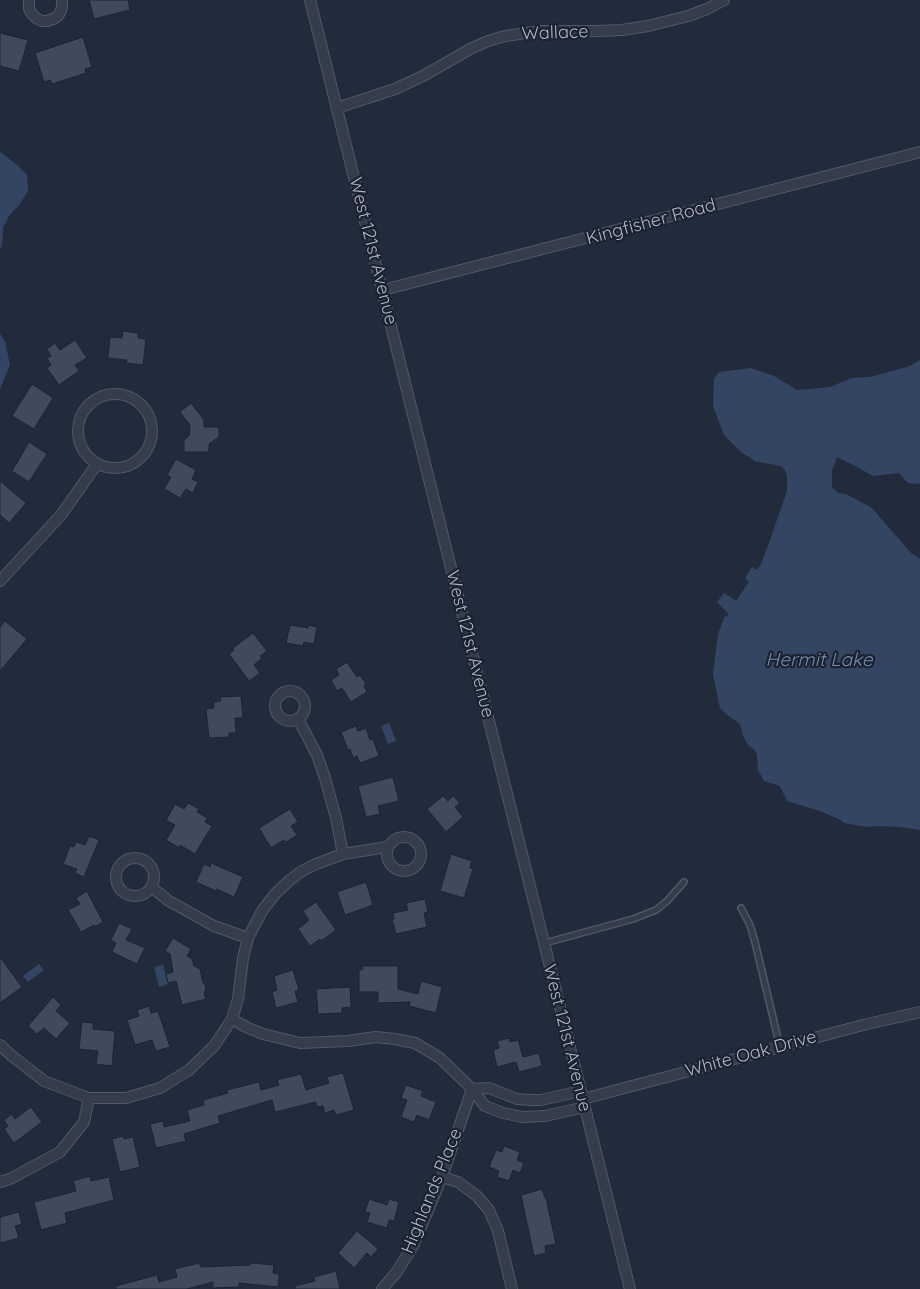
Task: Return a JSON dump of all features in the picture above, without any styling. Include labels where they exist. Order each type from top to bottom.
[{"type":"street","points":[[29,0],[29,9],[32,14],[36,18],[47,21],[58,16],[62,0]]},
{"type":"street","name":"West 121st Avenue","points":[[310,0],[630,1289]]},
{"type":"street","name":"Wallace","points":[[337,108],[395,89],[425,75],[470,49],[505,36],[540,31],[622,30],[648,26],[688,16],[724,0]]},
{"type":"street","name":"Kingfisher Road","points":[[382,290],[920,152]]},
{"type":"street","points":[[116,394],[128,396],[138,402],[146,412],[151,423],[152,435],[148,447],[142,457],[132,464],[120,468],[108,468],[97,464],[87,456],[80,446],[77,434],[78,421],[92,401],[103,395],[116,394]]},
{"type":"street","points":[[0,581],[61,515],[97,464]]},
{"type":"street","points":[[298,719],[325,778],[343,854]]},
{"type":"street","points":[[0,1045],[44,1081],[89,1098],[126,1098],[160,1088],[189,1070],[214,1046],[232,1020],[238,999],[248,938],[262,911],[275,894],[302,871],[316,864],[343,854],[387,847]]},
{"type":"street","points":[[151,886],[169,901],[207,922],[248,938]]},
{"type":"street","name":"White Oak Drive","points":[[583,1099],[867,1024],[920,1012]]},
{"type":"street","points":[[232,1020],[263,1034],[300,1043],[348,1042],[376,1037],[415,1043],[440,1058],[472,1088],[485,1106],[503,1113],[522,1116],[545,1116],[583,1099]]},
{"type":"street","points":[[472,1088],[488,1088],[517,1099],[583,1099]]},
{"type":"street","name":"Highlands Place","points":[[382,1289],[396,1273],[413,1246],[442,1177],[472,1088]]},
{"type":"street","points":[[0,1182],[12,1178],[60,1152],[84,1122],[89,1098]]},
{"type":"street","points":[[442,1177],[458,1182],[477,1196],[488,1210],[498,1231],[512,1289]]},
{"type":"lane","points":[[544,943],[634,919],[656,910],[684,882]]},
{"type":"lane","points":[[741,908],[750,925],[755,942],[780,1047]]},
{"type":"water","points":[[0,152],[27,175],[28,191],[9,216],[3,228],[0,249]]},
{"type":"water","points":[[0,334],[5,341],[10,365],[0,389]]},
{"type":"water","name":"Hermit Lake","points":[[920,360],[920,484],[908,483],[899,473],[873,476],[837,457],[832,470],[832,487],[838,493],[846,494],[872,508],[911,553],[920,559],[920,830],[900,827],[867,827],[844,823],[820,811],[787,801],[780,786],[764,781],[758,770],[757,755],[744,738],[740,724],[720,708],[713,674],[718,634],[725,616],[727,617],[729,614],[717,602],[724,593],[736,601],[749,582],[745,578],[752,567],[757,570],[761,564],[787,491],[787,477],[785,470],[781,466],[755,461],[741,452],[724,435],[713,406],[714,379],[719,372],[751,368],[774,376],[797,390],[830,387],[852,378],[870,377],[910,366]]},
{"type":"water","points":[[389,723],[396,741],[388,744],[381,726]]},
{"type":"water","points":[[39,964],[44,970],[28,982],[23,976]]},
{"type":"water","points":[[163,965],[168,984],[159,987],[154,967]]},
{"type":"building","points":[[89,0],[128,0],[130,10],[94,19]]},
{"type":"building","points":[[0,33],[28,40],[19,71],[0,66]]},
{"type":"building","points":[[83,37],[92,67],[85,69],[86,73],[52,84],[50,80],[44,82],[35,53]]},
{"type":"building","points":[[123,331],[138,333],[138,338],[146,339],[143,365],[126,363],[127,360],[108,358],[110,337],[122,338]]},
{"type":"building","points":[[75,340],[87,358],[75,365],[79,371],[59,385],[47,368],[51,365],[47,358],[51,356],[47,349],[55,343],[60,350]]},
{"type":"building","points":[[32,384],[53,398],[34,429],[12,416]]},
{"type":"building","points":[[191,403],[204,420],[204,427],[219,427],[219,437],[209,444],[209,452],[184,452],[184,440],[189,436],[190,425],[180,412]]},
{"type":"building","points":[[29,442],[47,454],[29,482],[12,471]]},
{"type":"building","points":[[176,459],[196,470],[192,479],[198,482],[193,493],[186,489],[180,498],[164,489],[171,477],[167,475]]},
{"type":"building","points":[[0,481],[26,503],[9,523],[0,515]]},
{"type":"building","points":[[5,621],[27,639],[0,671],[0,627]]},
{"type":"building","points":[[290,625],[308,628],[308,625],[317,627],[314,644],[304,642],[303,646],[286,643]]},
{"type":"building","points":[[253,633],[267,651],[260,656],[262,658],[254,665],[260,673],[249,681],[229,654],[234,650],[233,648]]},
{"type":"building","points":[[347,662],[357,677],[360,675],[366,684],[364,686],[367,692],[351,702],[342,688],[337,691],[331,680],[339,675],[336,669]]},
{"type":"building","points":[[241,696],[243,718],[235,718],[236,733],[229,733],[229,737],[209,738],[206,709],[214,708],[214,702],[221,701],[220,697]]},
{"type":"building","points":[[356,726],[358,731],[366,728],[370,740],[373,739],[379,756],[360,763],[357,756],[353,758],[341,732]]},
{"type":"building","points":[[393,777],[399,801],[378,806],[380,814],[366,817],[358,786]]},
{"type":"building","points":[[443,796],[448,801],[453,796],[460,803],[455,807],[463,817],[446,832],[427,809]]},
{"type":"building","points":[[188,803],[199,809],[197,812],[207,818],[205,822],[212,826],[195,854],[180,845],[179,848],[166,840],[175,825],[166,820],[175,804],[184,809]]},
{"type":"building","points":[[290,809],[298,822],[291,826],[297,835],[271,848],[259,828]]},
{"type":"building","points":[[89,836],[99,840],[84,877],[75,873],[77,869],[63,864],[70,846],[74,847],[76,842],[85,845]]},
{"type":"building","points":[[451,854],[472,861],[470,868],[473,869],[464,898],[440,891]]},
{"type":"building","points":[[211,863],[243,877],[234,897],[196,882],[204,864],[210,867]]},
{"type":"building","points":[[366,882],[373,905],[345,915],[337,892]]},
{"type":"building","points":[[87,891],[103,922],[81,932],[68,910],[80,904],[76,898]]},
{"type":"building","points":[[425,899],[428,912],[424,913],[427,927],[396,934],[392,919],[394,919],[393,913],[408,910],[406,903]]},
{"type":"building","points":[[316,902],[336,930],[321,941],[320,939],[310,946],[298,929],[309,920],[303,911]]},
{"type":"building","points":[[119,923],[132,929],[126,940],[145,948],[137,964],[112,952],[116,943],[111,940]]},
{"type":"building","points":[[173,938],[191,949],[187,956],[192,959],[194,966],[200,969],[203,983],[205,984],[206,990],[204,993],[206,999],[182,1005],[176,981],[168,983],[166,974],[173,972],[170,954],[165,951]]},
{"type":"building","points":[[0,957],[22,987],[0,1003]]},
{"type":"building","points":[[362,966],[398,966],[398,989],[418,994],[421,981],[442,987],[436,1013],[409,1006],[410,1002],[378,1003],[378,992],[359,992],[359,971],[363,969]]},
{"type":"building","points":[[293,970],[299,990],[295,991],[298,1002],[276,1008],[272,992],[277,990],[274,976]]},
{"type":"building","points":[[350,987],[351,1007],[342,1008],[342,1013],[318,1014],[316,989]]},
{"type":"building","points":[[53,997],[61,1005],[56,1011],[70,1023],[56,1039],[44,1028],[37,1034],[28,1026]]},
{"type":"building","points":[[149,1006],[151,1013],[158,1011],[170,1047],[156,1051],[152,1040],[135,1045],[127,1020],[139,1016],[137,1010]]},
{"type":"building","points":[[82,1022],[93,1023],[93,1029],[115,1031],[112,1066],[96,1064],[98,1051],[79,1049]]},
{"type":"building","points":[[509,1038],[510,1042],[518,1040],[523,1057],[539,1053],[542,1066],[519,1072],[516,1062],[497,1067],[493,1050],[499,1048],[497,1041]]},
{"type":"building","points":[[343,1073],[354,1110],[336,1115],[334,1110],[325,1113],[323,1106],[317,1107],[316,1102],[275,1112],[272,1100],[218,1116],[220,1123],[184,1134],[186,1141],[156,1148],[150,1124],[163,1121],[164,1127],[190,1121],[187,1110],[204,1105],[203,1100],[228,1093],[227,1090],[259,1082],[261,1090],[279,1085],[277,1080],[301,1074],[306,1090],[329,1083],[327,1077]]},
{"type":"building","points":[[406,1085],[423,1091],[421,1096],[436,1102],[429,1120],[417,1115],[414,1122],[401,1117],[407,1100],[401,1098]]},
{"type":"building","points":[[31,1107],[42,1122],[14,1143],[4,1129],[8,1126],[4,1120],[12,1114],[15,1119]]},
{"type":"building","points":[[123,1136],[124,1139],[133,1137],[140,1167],[120,1172],[112,1139]]},
{"type":"building","points":[[504,1146],[520,1152],[517,1160],[524,1163],[520,1173],[513,1170],[509,1181],[497,1177],[499,1171],[489,1167],[496,1150],[502,1152]]},
{"type":"building","points":[[90,1176],[91,1181],[109,1177],[114,1200],[65,1213],[67,1223],[41,1230],[34,1202],[76,1191],[73,1181]]},
{"type":"building","points":[[542,1189],[546,1198],[556,1244],[545,1246],[546,1253],[534,1256],[521,1195]]},
{"type":"building","points":[[369,1199],[387,1205],[389,1199],[399,1202],[394,1221],[389,1220],[387,1228],[367,1222],[370,1213],[365,1212]]},
{"type":"building","points":[[19,1212],[22,1224],[15,1226],[19,1238],[0,1243],[0,1217]]},
{"type":"building","points":[[357,1231],[378,1249],[371,1257],[367,1253],[354,1268],[338,1253]]},
{"type":"building","points":[[199,1263],[201,1267],[250,1265],[251,1263],[274,1265],[273,1273],[279,1274],[278,1287],[239,1283],[239,1287],[213,1288],[213,1282],[187,1289],[116,1289],[116,1286],[157,1275],[159,1282],[177,1277],[175,1269]]},
{"type":"building","points":[[336,1271],[340,1289],[295,1289],[295,1286],[315,1281],[314,1277]]}]
